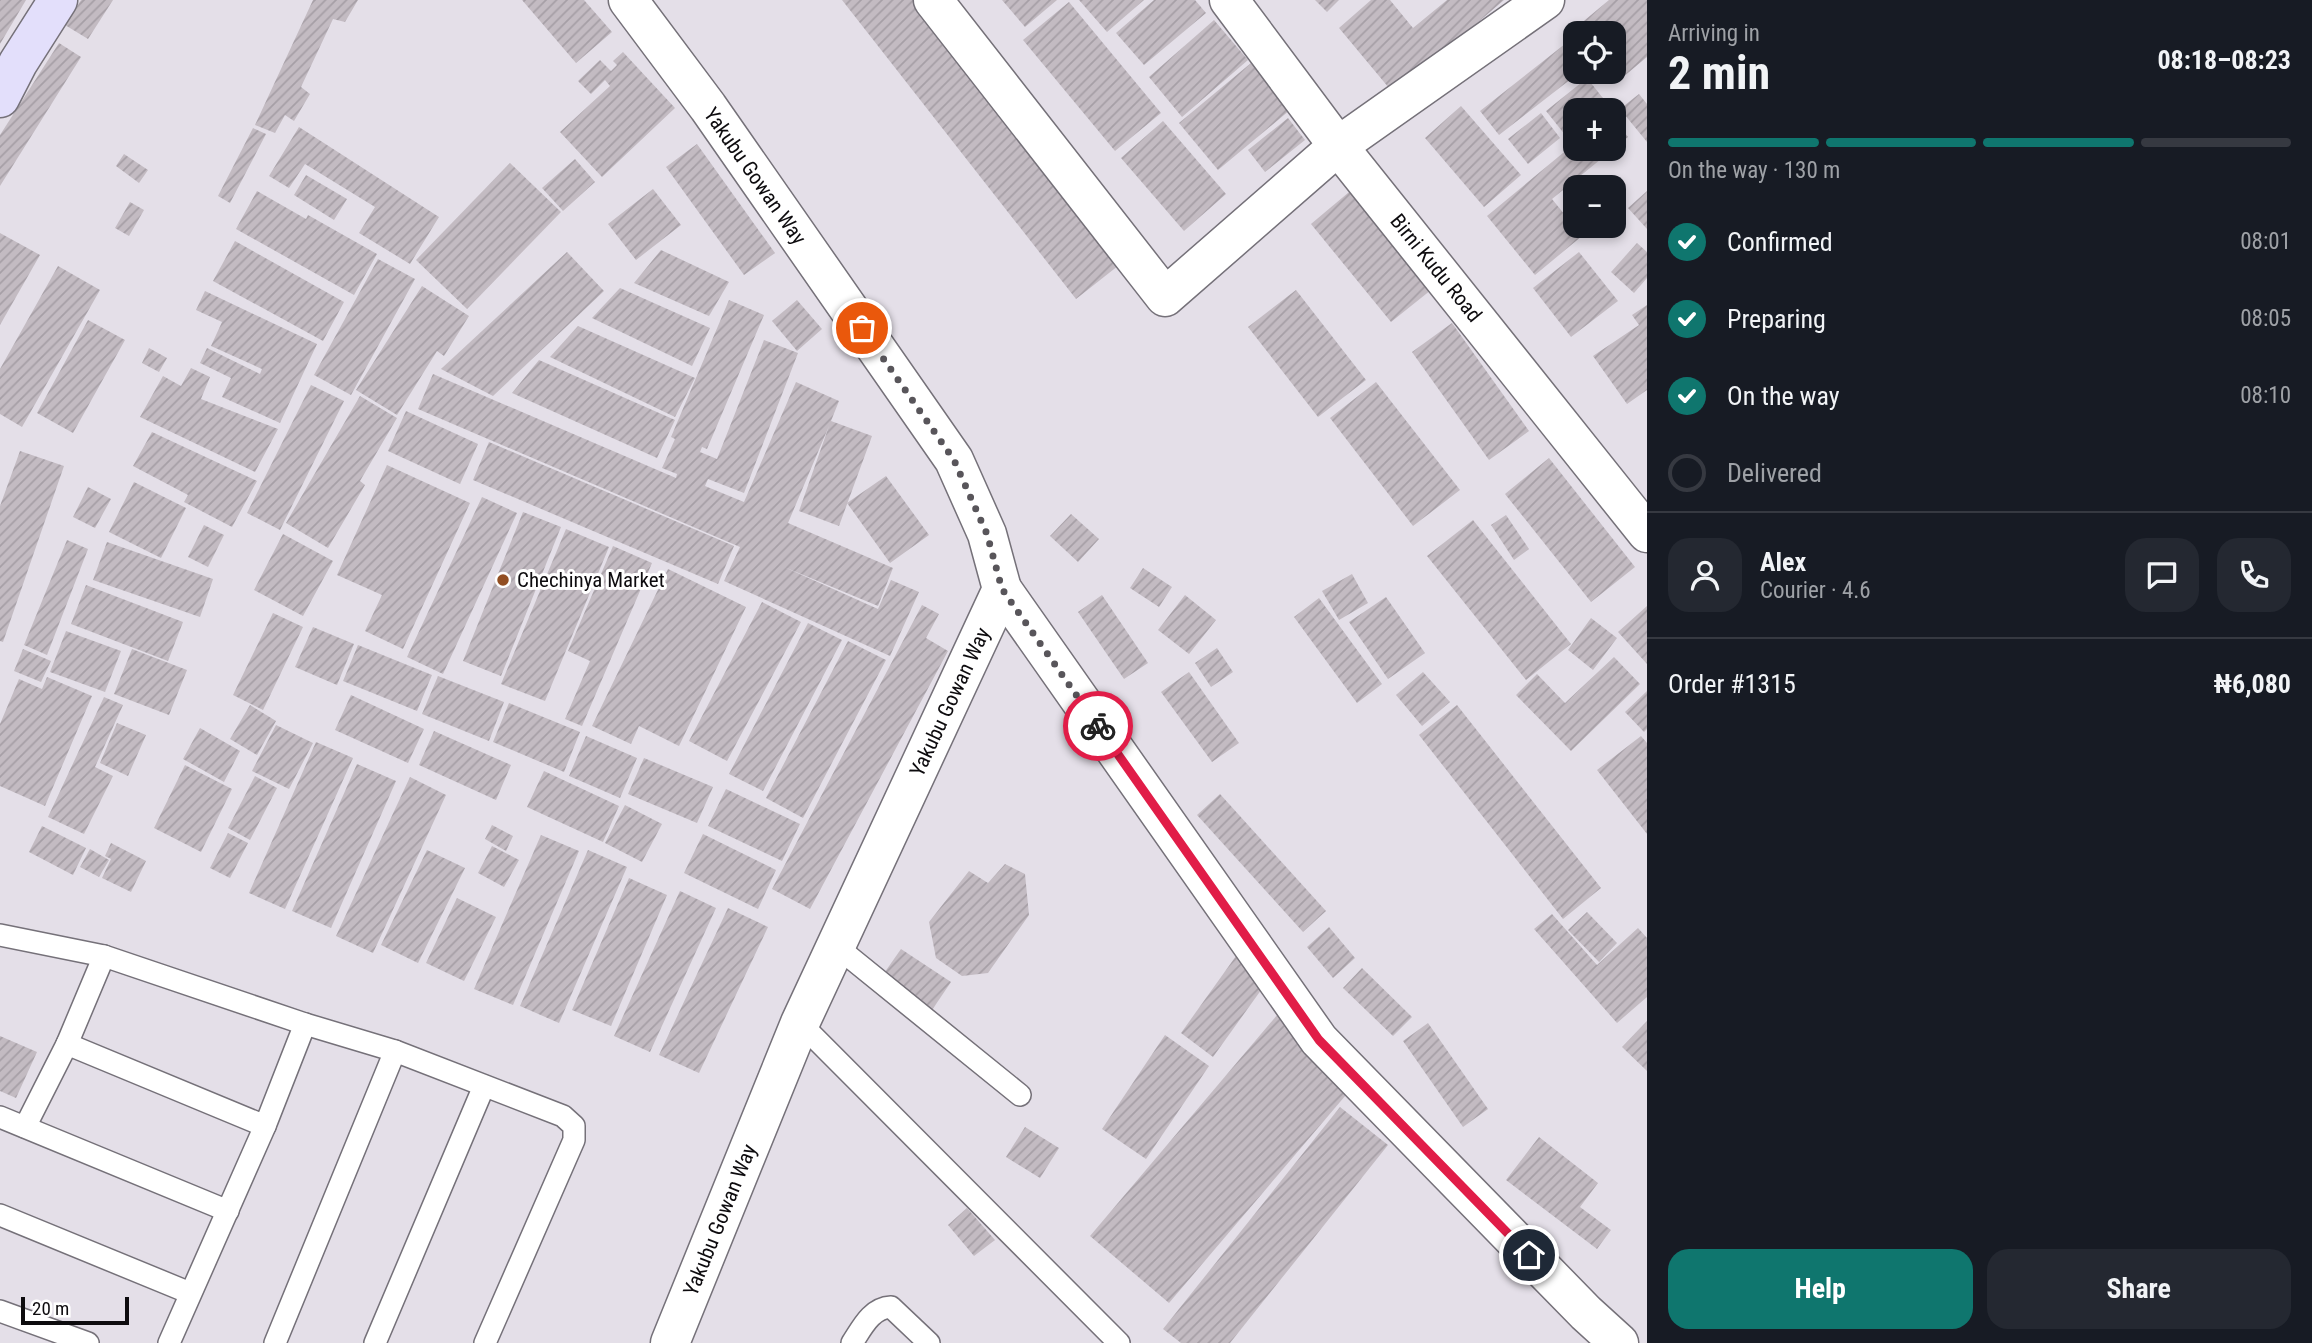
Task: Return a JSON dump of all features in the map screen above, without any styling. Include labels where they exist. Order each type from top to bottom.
[{"type":"street","points":[[0,98],[18,62],[58,0]]},
{"type":"street","name":"Yakubu Gowan Way","points":[[628,0],[708,107],[954,460],[987,534],[1002,589],[800,1023],[670,1343]]},
{"type":"street","points":[[933,0],[1165,297],[1338,146],[1545,0]]},
{"type":"street","name":"Birni Kudu Road","points":[[1229,0],[1338,146],[1647,533]]},
{"type":"street","points":[[1002,589],[1319,1040],[1586,1313],[1619,1343]]},
{"type":"lane","points":[[0,935],[104,957],[395,1051],[563,1116],[574,1126],[574,1140],[485,1343]]},
{"type":"lane","points":[[836,946],[1020,1095]]},
{"type":"lane","points":[[25,1127],[67,1044],[104,957]]},
{"type":"lane","points":[[800,1023],[1119,1343]]},
{"type":"lane","points":[[169,1343],[265,1126],[305,1024]]},
{"type":"lane","points":[[67,1044],[265,1126]]},
{"type":"lane","points":[[275,1343],[395,1051]]},
{"type":"lane","points":[[375,1343],[484,1086]]},
{"type":"lane","points":[[0,1117],[228,1211]]},
{"type":"lane","points":[[0,1215],[191,1293]]},
{"type":"lane","points":[[852,1343],[868,1318],[881,1308],[891,1307],[929,1343]]},
{"type":"lane","points":[[0,1311],[88,1343]]},
{"type":"building","points":[[0,0],[26,0],[0,44]]},
{"type":"building","points":[[81,0],[113,0],[88,39],[65,25]]},
{"type":"building","points":[[313,0],[358,0],[345,22],[333,19],[301,87],[310,94],[294,121],[285,115],[275,133],[255,125]]},
{"type":"building","points":[[522,0],[584,0],[612,32],[576,63]]},
{"type":"building","points":[[842,0],[918,0],[1123,262],[1076,299]]},
{"type":"building","points":[[1002,0],[1057,0],[1025,27]]},
{"type":"building","points":[[1079,0],[1144,0],[1107,32]]},
{"type":"building","points":[[1154,0],[1195,0],[1206,13],[1144,65],[1116,33]]},
{"type":"building","points":[[1315,0],[1339,0],[1327,12]]},
{"type":"building","points":[[1371,0],[1390,0],[1413,28],[1447,0],[1504,0],[1394,94],[1339,28]]},
{"type":"building","points":[[1609,0],[1647,0],[1647,57],[1626,74],[1626,21],[1584,21]]},
{"type":"building","points":[[1069,2],[1161,113],[1115,151],[1023,40]]},
{"type":"building","points":[[1214,20],[1248,60],[1182,117],[1149,77]]},
{"type":"building","points":[[59,43],[81,57],[0,186],[0,135]]},
{"type":"building","points":[[1563,46],[1565,84],[1499,135],[1480,111]]},
{"type":"building","points":[[623,52],[675,108],[602,177],[560,132],[610,86],[605,80],[591,94],[578,81],[600,60],[611,71],[617,65],[613,61]]},
{"type":"building","points":[[1251,63],[1290,110],[1218,170],[1179,123]]},
{"type":"building","points":[[1580,84],[1592,84],[1603,98],[1563,98],[1563,132],[1546,111]]},
{"type":"building","points":[[1639,94],[1647,104],[1647,142],[1626,116],[1626,104]]},
{"type":"building","points":[[1461,106],[1521,175],[1484,207],[1425,138]]},
{"type":"building","points":[[1541,113],[1560,138],[1528,164],[1508,139]]},
{"type":"building","points":[[1288,118],[1305,140],[1265,172],[1248,150]]},
{"type":"building","points":[[1163,121],[1226,194],[1184,231],[1121,158]]},
{"type":"building","points":[[299,127],[439,217],[410,264],[359,233],[375,207],[305,164],[289,188],[269,176]]},
{"type":"building","points":[[253,128],[266,134],[230,203],[218,196]]},
{"type":"building","points":[[697,144],[775,253],[744,275],[666,167]]},
{"type":"building","points":[[1563,153],[1563,161],[1598,161],[1581,175],[1563,175],[1563,190],[1552,199],[1563,213],[1563,238],[1580,238],[1535,275],[1487,216]]},
{"type":"building","points":[[124,154],[148,170],[139,183],[116,166]]},
{"type":"building","points":[[575,159],[595,182],[563,211],[542,188]]},
{"type":"building","points":[[510,163],[561,212],[467,309],[416,260]]},
{"type":"building","points":[[306,175],[347,199],[334,220],[294,195]]},
{"type":"building","points":[[1355,187],[1436,286],[1391,322],[1311,224]]},
{"type":"building","points":[[653,189],[681,225],[636,260],[608,224]]},
{"type":"building","points":[[257,191],[306,219],[308,215],[377,254],[354,295],[236,229]]},
{"type":"building","points":[[1647,191],[1647,229],[1628,208]]},
{"type":"building","points":[[130,202],[144,210],[129,236],[115,228]]},
{"type":"building","points":[[0,233],[40,255],[0,325]]},
{"type":"building","points":[[235,241],[344,302],[323,341],[213,281]]},
{"type":"building","points":[[1637,243],[1647,252],[1647,278],[1634,293],[1611,272]]},
{"type":"building","points":[[661,250],[729,282],[709,316],[634,283]]},
{"type":"building","points":[[567,252],[604,291],[493,396],[441,369]]},
{"type":"building","points":[[1579,252],[1618,301],[1571,337],[1533,288]]},
{"type":"building","points":[[378,259],[415,279],[351,395],[314,375]]},
{"type":"building","points":[[58,266],[100,290],[22,427],[0,414],[0,369]]},
{"type":"building","points":[[422,286],[469,316],[444,356],[437,351],[397,415],[356,390]]},
{"type":"building","points":[[620,288],[710,328],[692,366],[592,318]]},
{"type":"building","points":[[1296,290],[1366,380],[1318,417],[1248,327]]},
{"type":"building","points":[[205,291],[317,344],[280,423],[222,397],[231,378],[200,363],[207,348],[260,374],[262,369],[211,346],[222,322],[196,310]]},
{"type":"building","points":[[729,300],[764,315],[707,449],[702,447],[700,452],[717,459],[764,340],[798,353],[744,493],[708,479],[705,486],[744,502],[796,382],[839,401],[831,421],[872,436],[839,526],[799,511],[829,426],[788,523],[893,568],[878,606],[784,567],[878,609],[891,580],[919,592],[890,656],[724,581],[740,547],[418,409],[433,374],[676,478],[677,474],[662,468],[675,439],[671,437]]},
{"type":"building","points":[[797,300],[822,329],[797,351],[772,321]]},
{"type":"building","points":[[1647,305],[1647,390],[1627,404],[1593,356],[1639,325],[1632,315]]},
{"type":"building","points":[[88,320],[125,340],[73,433],[37,413]]},
{"type":"building","points":[[1452,323],[1529,431],[1489,460],[1412,352]]},
{"type":"building","points":[[578,326],[695,378],[675,417],[550,357]]},
{"type":"building","points":[[149,348],[167,358],[159,372],[142,363]]},
{"type":"building","points":[[539,360],[675,420],[657,458],[512,393]]},
{"type":"building","points":[[191,368],[210,377],[201,399],[278,429],[255,472],[140,417],[163,376],[181,386]]},
{"type":"building","points":[[1376,382],[1460,490],[1413,526],[1330,418]]},
{"type":"building","points":[[311,385],[344,401],[280,530],[247,513]]},
{"type":"building","points":[[360,396],[397,418],[360,481],[365,485],[328,548],[286,523]]},
{"type":"building","points":[[406,411],[478,444],[460,484],[388,451]]},
{"type":"building","points":[[152,432],[257,481],[232,527],[184,502],[188,495],[133,466]]},
{"type":"building","points":[[489,442],[734,546],[718,584],[473,480]]},
{"type":"building","points":[[20,451],[64,466],[3,642],[0,641],[0,506]]},
{"type":"building","points":[[1549,458],[1635,567],[1591,602],[1505,494]]},
{"type":"building","points":[[387,465],[470,503],[403,649],[365,631],[382,595],[337,575]]},
{"type":"building","points":[[886,476],[929,535],[890,563],[847,503]]},
{"type":"building","points":[[134,482],[186,508],[161,558],[109,532]]},
{"type":"building","points":[[88,487],[111,499],[95,528],[73,517]]},
{"type":"building","points":[[482,497],[517,513],[443,674],[407,657]]},
{"type":"building","points":[[523,512],[561,527],[501,676],[463,661]]},
{"type":"building","points":[[1071,514],[1099,539],[1078,562],[1050,536]]},
{"type":"building","points":[[1506,515],[1529,549],[1514,560],[1491,525]]},
{"type":"building","points":[[1473,520],[1571,644],[1526,680],[1427,556]]},
{"type":"building","points":[[204,525],[224,535],[208,567],[188,557]]},
{"type":"building","points":[[566,529],[609,547],[545,701],[501,684]]},
{"type":"building","points":[[283,534],[333,561],[303,616],[254,590]]},
{"type":"building","points":[[67,540],[88,549],[47,655],[24,645]]},
{"type":"building","points":[[107,542],[213,579],[200,617],[93,580]]},
{"type":"building","points":[[613,546],[652,563],[582,726],[565,719],[590,661],[568,651]]},
{"type":"building","points":[[1143,568],[1172,587],[1159,607],[1130,588]]},
{"type":"building","points":[[668,569],[746,607],[679,746],[639,726],[631,744],[592,726]]},
{"type":"building","points":[[1352,574],[1368,603],[1339,620],[1322,591]]},
{"type":"building","points":[[86,585],[183,622],[168,661],[71,624]]},
{"type":"building","points":[[1102,595],[1148,663],[1124,679],[1078,612]]},
{"type":"building","points":[[1185,595],[1216,620],[1189,654],[1158,630]]},
{"type":"building","points":[[1386,597],[1425,653],[1388,679],[1349,622]]},
{"type":"building","points":[[1319,598],[1382,684],[1357,703],[1294,617]]},
{"type":"building","points":[[762,602],[801,622],[727,761],[689,741]]},
{"type":"building","points":[[922,605],[939,614],[926,638],[948,651],[810,909],[772,889]]},
{"type":"building","points":[[1647,606],[1647,664],[1618,632]]},
{"type":"building","points":[[273,613],[303,627],[263,710],[233,695]]},
{"type":"building","points":[[1591,618],[1617,638],[1593,670],[1568,650]]},
{"type":"building","points":[[808,623],[842,640],[763,791],[729,774]]},
{"type":"building","points":[[313,627],[354,644],[337,685],[295,667]]},
{"type":"building","points":[[66,631],[121,651],[105,692],[50,672]]},
{"type":"building","points":[[848,641],[886,660],[803,818],[766,798]]},
{"type":"building","points":[[358,645],[432,675],[417,711],[343,681]]},
{"type":"building","points":[[1217,648],[1233,672],[1211,687],[1195,663]]},
{"type":"building","points":[[23,649],[51,661],[41,682],[14,671]]},
{"type":"building","points":[[132,649],[187,670],[169,715],[114,694]]},
{"type":"building","points":[[1614,657],[1640,684],[1571,751],[1516,695],[1537,674],[1565,703]]},
{"type":"building","points":[[1189,672],[1239,743],[1212,762],[1161,692]]},
{"type":"building","points":[[1423,672],[1450,702],[1422,726],[1396,695]]},
{"type":"building","points":[[438,676],[504,702],[489,741],[422,714]]},
{"type":"building","points":[[47,677],[92,696],[45,806],[0,786],[0,724],[19,679],[42,689]]},
{"type":"building","points":[[1647,691],[1647,729],[1644,732],[1625,712]]},
{"type":"building","points":[[351,695],[424,729],[408,763],[335,730]]},
{"type":"building","points":[[104,697],[123,705],[95,767],[113,776],[84,834],[48,817]]},
{"type":"building","points":[[509,703],[580,732],[564,772],[493,742]]},
{"type":"building","points":[[250,705],[276,721],[257,755],[230,739]]},
{"type":"building","points":[[1457,705],[1601,888],[1563,919],[1419,735]]},
{"type":"building","points":[[117,723],[146,735],[128,776],[100,763]]},
{"type":"building","points":[[276,725],[313,743],[289,789],[252,771]]},
{"type":"building","points":[[200,728],[240,751],[224,782],[183,759]]},
{"type":"building","points":[[434,731],[511,765],[496,800],[419,765]]},
{"type":"building","points":[[586,736],[637,758],[620,798],[569,776]]},
{"type":"building","points":[[1641,736],[1647,743],[1647,834],[1597,770]]},
{"type":"building","points":[[316,742],[353,758],[285,909],[249,893]]},
{"type":"building","points":[[644,758],[713,787],[697,823],[628,794]]},
{"type":"building","points":[[357,764],[396,781],[331,928],[292,911]]},
{"type":"building","points":[[185,765],[232,789],[201,852],[154,828]]},
{"type":"building","points":[[544,771],[619,806],[603,842],[527,807]]},
{"type":"building","points":[[255,776],[277,788],[250,840],[228,828]]},
{"type":"building","points":[[410,777],[446,795],[373,953],[336,936]]},
{"type":"building","points":[[726,789],[800,824],[782,861],[708,826]]},
{"type":"building","points":[[1220,794],[1326,911],[1303,932],[1197,815]]},
{"type":"building","points":[[625,805],[662,824],[642,862],[605,843]]},
{"type":"building","points":[[492,825],[513,836],[506,851],[485,839]]},
{"type":"building","points":[[42,826],[86,848],[73,875],[29,852]]},
{"type":"building","points":[[228,833],[248,843],[230,878],[210,868]]},
{"type":"building","points":[[703,834],[776,870],[758,909],[684,873]]},
{"type":"building","points":[[541,835],[579,851],[513,1005],[474,989]]},
{"type":"building","points":[[111,843],[146,861],[131,892],[102,878],[111,859],[105,856]]},
{"type":"building","points":[[492,846],[519,860],[504,887],[478,873]]},
{"type":"building","points":[[90,849],[109,860],[99,877],[80,867]]},
{"type":"building","points":[[427,850],[465,868],[418,963],[381,945]]},
{"type":"building","points":[[588,850],[627,867],[559,1023],[520,1006]]},
{"type":"building","points":[[1005,864],[1025,874],[1029,915],[988,973],[962,976],[936,958],[929,922],[969,871],[988,883]]},
{"type":"building","points":[[629,878],[667,895],[611,1026],[572,1010]]},
{"type":"building","points":[[680,891],[716,908],[650,1052],[614,1036]]},
{"type":"building","points":[[457,898],[496,917],[464,981],[426,963]]},
{"type":"building","points":[[728,908],[768,927],[699,1073],[659,1055]]},
{"type":"building","points":[[1587,912],[1617,943],[1599,962],[1568,930]]},
{"type":"building","points":[[1552,914],[1597,965],[1638,928],[1647,938],[1647,997],[1617,1023],[1534,929]]},
{"type":"building","points":[[1329,927],[1355,958],[1333,978],[1307,947]]},
{"type":"building","points":[[901,949],[951,982],[930,1013],[880,979]]},
{"type":"building","points":[[1236,956],[1269,979],[1213,1057],[1181,1033]]},
{"type":"building","points":[[1362,968],[1412,1017],[1393,1036],[1343,988]]},
{"type":"building","points":[[1278,1014],[1357,1082],[1169,1303],[1090,1236]]},
{"type":"building","points":[[1647,1021],[1647,1071],[1622,1047]]},
{"type":"building","points":[[1428,1023],[1488,1109],[1463,1127],[1403,1041]]},
{"type":"building","points":[[1165,1035],[1209,1066],[1146,1159],[1102,1129]]},
{"type":"building","points":[[0,1036],[37,1052],[16,1098],[0,1091]]},
{"type":"building","points":[[1340,1107],[1388,1145],[1230,1343],[1181,1343],[1163,1329]]},
{"type":"building","points":[[1025,1127],[1059,1148],[1040,1178],[1006,1157]]},
{"type":"building","points":[[1539,1137],[1598,1183],[1580,1207],[1611,1230],[1597,1249],[1506,1180]]},
{"type":"building","points":[[967,1208],[995,1240],[974,1256],[948,1225]]},
{"type":"way so far","points":[[862,328],[954,460],[987,534],[1002,589],[1098,726]]},
{"type":"place","name":"Chechinya Market","points":[[503,580]]},
{"type":"route","points":[[1098,726],[1319,1040],[1529,1255]]}]
